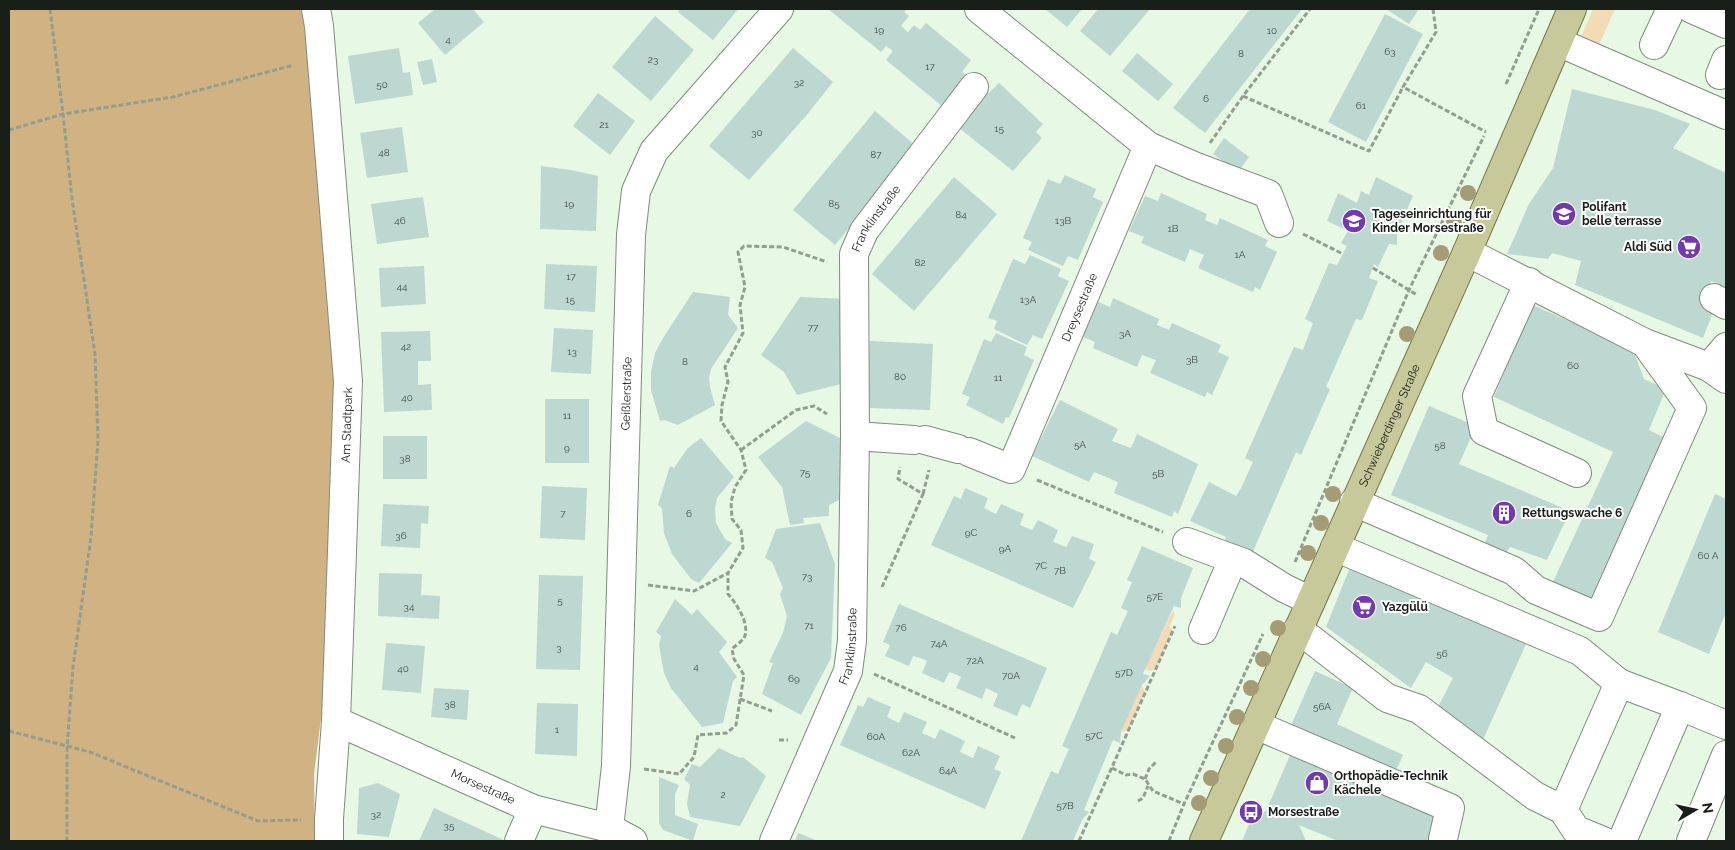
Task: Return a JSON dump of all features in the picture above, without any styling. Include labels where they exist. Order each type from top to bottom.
[{"type":"main road","name":"Schwieberdinger Straße","points":[[1204,841],[1467,252],[1572,9]]},
{"type":"street","name":"Geißlerstraße","points":[[609,828],[616,766],[631,235],[636,191],[654,152],[779,9]]},
{"type":"street","points":[[979,9],[1148,146],[1268,194],[1279,223]]},
{"type":"street","points":[[1654,45],[1671,9]]},
{"type":"street","points":[[1692,9],[1726,24]]},
{"type":"street","name":"Am Stadtpark","points":[[324,15],[322,58],[348,381],[336,721],[329,830]]},
{"type":"street","points":[[1558,42],[1726,115]]},
{"type":"street","name":"Franklinstraße","points":[[774,841],[844,679],[849,663],[852,640],[854,254],[864,231],[974,87]]},
{"type":"street","name":"Dreysestraße","points":[[1011,469],[1148,146]]},
{"type":"street","points":[[1467,252],[1529,282],[1645,343],[1717,373],[1726,347]]},
{"type":"street","points":[[1529,282],[1478,396],[1484,431],[1577,472]]},
{"type":"street","points":[[1354,502],[1514,571],[1536,590],[1599,617],[1692,408],[1645,343]]},
{"type":"street","points":[[854,435],[914,440],[964,450],[1011,469]]},
{"type":"street","points":[[1187,542],[1244,564],[1311,602]]},
{"type":"street","points":[[1335,547],[1580,650],[1619,683],[1726,725]]},
{"type":"street","points":[[1203,630],[1232,559]]},
{"type":"street","points":[[1298,629],[1387,698],[1418,709],[1535,796],[1563,810],[1576,830],[1602,841]]},
{"type":"street","points":[[1563,810],[1619,683]]},
{"type":"street","points":[[1622,841],[1680,706]]},
{"type":"street","name":"Morsestraße","points":[[336,721],[533,809],[609,828],[634,841]]},
{"type":"street","points":[[1256,725],[1450,808],[1443,839]]},
{"type":"street","points":[[1691,841],[1726,755]]},
{"type":"street","points":[[519,841],[533,809]]},
{"type":"path","points":[[50,9],[72,199],[95,354],[98,440],[91,537],[73,668],[66,747],[67,841]]},
{"type":"path","points":[[1194,166],[1243,96],[1310,9]]},
{"type":"path","points":[[1243,96],[1368,151],[1436,32],[1433,9]]},
{"type":"path","points":[[1505,88],[1539,9]]},
{"type":"path","points":[[9,130],[63,114],[173,97],[322,58]]},
{"type":"path","points":[[1403,87],[1486,132]]},
{"type":"path","points":[[1284,588],[1409,290],[1490,123]]},
{"type":"path","points":[[1279,223],[1343,254]]},
{"type":"path","points":[[616,766],[679,774],[694,757],[698,735],[726,733],[736,724],[744,675],[734,659],[732,649],[744,637],[746,627],[738,605],[728,594],[728,573],[743,548],[741,530],[732,519],[730,502],[735,487],[746,470],[740,450],[721,421],[722,404],[728,382],[725,367],[743,333],[740,305],[745,287],[738,252],[744,246],[783,247],[826,262],[854,254]]},
{"type":"path","points":[[1373,268],[1442,308]]},
{"type":"path","points":[[740,450],[796,410],[814,406],[854,435]]},
{"type":"path","points":[[851,611],[872,610],[923,494],[898,479],[914,440]]},
{"type":"path","points":[[1011,469],[1187,542]]},
{"type":"path","points":[[622,585],[644,584],[694,591],[728,573]]},
{"type":"path","points":[[1079,841],[1176,623]]},
{"type":"path","points":[[1176,841],[1169,840],[1184,804],[1265,631]]},
{"type":"path","points":[[849,663],[1015,738]]},
{"type":"path","points":[[740,699],[772,711]]},
{"type":"path","points":[[9,731],[90,752],[258,821],[329,830]]},
{"type":"path","points":[[1145,779],[1149,769],[1156,762]]},
{"type":"path","points":[[1112,768],[1126,775],[1133,774],[1145,779],[1153,791],[1184,804]]},
{"type":"path","points":[[1138,801],[1143,798],[1149,785]]},
{"type":"shaded area","points":[[9,9],[303,9],[337,374],[323,702],[314,774],[315,841],[9,841]]},
{"type":"shaded area","points":[[1593,9],[1615,9],[1599,45],[1581,37]]},
{"type":"shaded area","points":[[1173,610],[1175,615],[1170,626],[1172,631],[1156,669],[1150,671],[1145,669]]},
{"type":"shaded area","points":[[1142,685],[1145,693],[1128,730],[1121,732]]},
{"type":"building","points":[[435,9],[473,9],[484,22],[445,55],[418,23]]},
{"type":"building","points":[[680,9],[738,9],[713,40],[678,12]]},
{"type":"building","points":[[828,9],[907,9],[904,12],[909,16],[901,26],[908,32],[914,25],[920,30],[926,23],[971,60],[962,72],[967,76],[942,106],[886,60],[893,51],[886,46],[881,52]]},
{"type":"building","points":[[1045,9],[1082,9],[1067,27]]},
{"type":"building","points":[[1098,9],[1150,9],[1110,56],[1080,31]]},
{"type":"building","points":[[1250,9],[1302,9],[1205,133],[1173,108]]},
{"type":"building","points":[[1386,9],[1419,9],[1409,24]]},
{"type":"building","points":[[1385,14],[1423,34],[1366,142],[1328,122]]},
{"type":"building","points":[[655,16],[694,50],[651,101],[612,67]]},
{"type":"building","points":[[399,48],[403,73],[410,72],[413,95],[355,104],[348,56]]},
{"type":"building","points":[[793,48],[833,82],[805,117],[749,180],[709,146]]},
{"type":"building","points":[[1137,53],[1173,84],[1158,101],[1122,71]]},
{"type":"building","points":[[432,59],[437,82],[423,85],[417,62]]},
{"type":"building","points":[[999,83],[1043,124],[1036,132],[1042,138],[1013,171],[954,124],[983,88],[989,93]]},
{"type":"building","points":[[1572,89],[1655,110],[1690,124],[1673,148],[1726,173],[1726,287],[1711,281],[1702,306],[1713,312],[1703,338],[1575,285],[1581,261],[1552,253],[1548,259],[1507,254],[1529,204],[1553,168]]},
{"type":"building","points":[[598,93],[635,121],[610,155],[573,126]]},
{"type":"building","points":[[875,111],[917,147],[835,245],[793,210]]},
{"type":"building","points":[[402,127],[408,172],[367,178],[360,133]]},
{"type":"building","points":[[1224,138],[1249,157],[1238,172],[1213,154]]},
{"type":"building","points":[[541,166],[598,176],[596,231],[540,229]]},
{"type":"building","points":[[1065,175],[1096,189],[1093,197],[1103,202],[1078,260],[1068,256],[1063,266],[1028,250],[1032,242],[1023,238],[1048,179],[1060,184]]},
{"type":"building","points":[[954,177],[997,214],[914,311],[872,274]]},
{"type":"building","points":[[1376,177],[1413,196],[1397,233],[1397,245],[1389,244],[1378,267],[1374,264],[1369,278],[1378,281],[1362,320],[1356,319],[1326,387],[1330,389],[1301,455],[1296,452],[1252,554],[1224,543],[1226,537],[1190,521],[1209,482],[1236,496],[1241,488],[1253,462],[1245,458],[1294,347],[1303,350],[1313,323],[1305,319],[1329,263],[1337,265],[1347,246],[1341,243],[1348,231],[1327,221],[1338,193],[1357,203],[1361,191],[1369,195]]},
{"type":"building","points":[[1161,193],[1207,214],[1205,220],[1217,225],[1220,218],[1268,240],[1265,246],[1277,252],[1260,290],[1255,287],[1253,292],[1198,268],[1204,255],[1190,249],[1185,262],[1141,243],[1144,237],[1129,231],[1145,196],[1158,201]]},
{"type":"building","points":[[423,197],[429,237],[377,244],[371,204]]},
{"type":"building","points":[[1030,255],[1061,269],[1058,276],[1069,281],[1042,339],[1033,335],[1027,345],[994,329],[997,321],[988,318],[1013,259],[1025,264]]},
{"type":"building","points":[[546,264],[597,266],[595,312],[544,309]]},
{"type":"building","points":[[424,266],[426,304],[381,307],[379,268]]},
{"type":"building","points":[[693,292],[730,297],[728,315],[738,328],[711,369],[710,387],[715,405],[678,425],[664,420],[660,421],[651,390],[651,372],[655,353]]},
{"type":"building","points":[[800,297],[848,299],[845,383],[797,395],[784,372],[761,355]]},
{"type":"building","points":[[1113,298],[1159,319],[1157,325],[1169,330],[1172,323],[1221,345],[1218,352],[1229,357],[1212,395],[1207,392],[1205,397],[1150,373],[1156,360],[1142,355],[1137,367],[1093,348],[1095,342],[1081,336],[1096,301],[1110,307]]},
{"type":"building","points":[[1533,305],[1633,350],[1644,379],[1666,389],[1649,430],[1667,439],[1595,599],[1552,584],[1613,452],[1494,397]]},
{"type":"building","points":[[554,328],[593,330],[591,374],[551,372]]},
{"type":"building","points":[[430,331],[431,361],[418,361],[418,385],[431,384],[432,410],[384,412],[381,332]]},
{"type":"building","points":[[996,333],[1027,347],[1024,355],[1034,360],[1009,418],[1006,417],[1003,424],[966,405],[970,397],[962,394],[984,339],[991,342]]},
{"type":"building","points":[[870,341],[933,344],[930,410],[867,408]]},
{"type":"building","points":[[545,399],[589,399],[589,463],[545,463]]},
{"type":"building","points":[[1060,400],[1118,429],[1112,441],[1131,448],[1137,434],[1198,464],[1178,514],[1174,511],[1172,517],[1114,493],[1118,482],[1094,472],[1089,482],[1032,456]]},
{"type":"building","points":[[1429,406],[1476,426],[1459,464],[1570,511],[1547,560],[1510,547],[1504,557],[1485,542],[1488,535],[1391,495]]},
{"type":"building","points":[[806,421],[842,439],[839,500],[829,505],[829,516],[803,518],[804,523],[790,525],[782,487],[758,457]]},
{"type":"building","points":[[383,436],[427,436],[427,479],[383,479]]},
{"type":"building","points":[[701,438],[734,477],[717,498],[715,509],[716,523],[725,539],[732,543],[699,583],[691,579],[672,554],[664,533],[662,508],[658,505],[670,466],[674,468],[688,448]]},
{"type":"building","points":[[542,486],[587,488],[585,540],[540,538]]},
{"type":"building","points":[[965,488],[988,498],[984,508],[996,514],[1001,504],[1024,514],[1020,525],[1032,530],[1038,520],[1058,530],[1053,542],[1066,547],[1072,536],[1094,544],[1089,559],[1096,562],[1073,608],[931,545],[954,496],[961,499]]},
{"type":"building","points":[[1715,494],[1726,499],[1726,612],[1709,654],[1658,632]]},
{"type":"building","points":[[383,504],[429,506],[428,524],[421,523],[420,548],[381,546]]},
{"type":"building","points":[[820,523],[835,564],[831,658],[801,715],[762,694],[773,663],[769,662],[783,633],[787,616],[780,594],[783,588],[772,562],[765,558],[776,529]]},
{"type":"building","points":[[1142,546],[1193,568],[1181,598],[1181,608],[1174,606],[1143,674],[1150,676],[1142,685],[1121,732],[1120,743],[1113,740],[1084,810],[1089,812],[1082,820],[1073,841],[1021,841],[1051,771],[1058,774],[1069,749],[1062,746],[1111,632],[1117,635],[1128,611],[1121,608],[1132,582],[1127,580]]},
{"type":"building","points":[[1350,567],[1526,644],[1482,742],[1438,707],[1453,678],[1426,662],[1411,688],[1326,627]]},
{"type":"building","points":[[379,573],[422,574],[421,595],[440,596],[439,619],[378,616]]},
{"type":"building","points":[[539,575],[583,576],[580,670],[536,669]]},
{"type":"building","points":[[675,599],[692,615],[697,609],[727,642],[719,652],[737,677],[733,681],[723,723],[702,727],[671,688],[664,673],[659,645],[661,636],[656,632]]},
{"type":"building","points":[[899,604],[1047,668],[1030,708],[1022,704],[1017,716],[993,706],[998,694],[986,688],[982,699],[956,688],[961,677],[957,675],[949,672],[944,683],[922,673],[927,661],[913,656],[909,666],[885,656],[890,645],[883,642]]},
{"type":"building","points":[[386,643],[425,646],[421,693],[382,690]]},
{"type":"building","points":[[1315,671],[1353,688],[1337,724],[1403,755],[1393,777],[1289,730]]},
{"type":"building","points":[[434,688],[469,690],[467,720],[431,717]]},
{"type":"building","points":[[868,697],[891,707],[887,717],[899,723],[904,712],[927,722],[922,733],[935,739],[940,729],[965,741],[960,752],[973,758],[978,746],[1000,756],[994,769],[1001,772],[985,809],[840,745],[858,705],[863,707]]},
{"type":"building","points":[[537,703],[578,704],[577,756],[535,754]]},
{"type":"building","points":[[719,748],[740,758],[743,757],[766,776],[740,826],[690,817],[687,804],[690,785],[684,779],[692,764],[700,767]]},
{"type":"building","name":"Orthopädie-Technik Kächele","points":[[1290,755],[1442,820],[1433,841],[1338,841],[1299,825],[1306,841],[1242,841],[1252,817],[1266,811]]},
{"type":"building","points":[[659,777],[679,785],[675,794],[675,815],[698,824],[693,841],[663,830],[659,823]]},
{"type":"building","points":[[378,783],[400,794],[389,837],[357,834],[359,788]]},
{"type":"building","points":[[434,808],[506,841],[419,841]]},
{"type":"building","points":[[798,833],[818,841],[795,841]]},
{"type":"place","name":"Polifant belle terrasse","points":[[1564,214]]},
{"type":"place","name":"Tageseinrichtung für Kinder Morsestraße","points":[[1354,221]]},
{"type":"place","name":"Aldi Süd","points":[[1689,247]]},
{"type":"place","name":"Rettungswache 6","points":[[1504,513]]},
{"type":"place","name":"Yazgülü","points":[[1364,607]]},
{"type":"place","name":"Orthopädie-Technik Kächele","points":[[1317,783]]},
{"type":"place","name":"Morsestraße","points":[[1251,812]]}]
